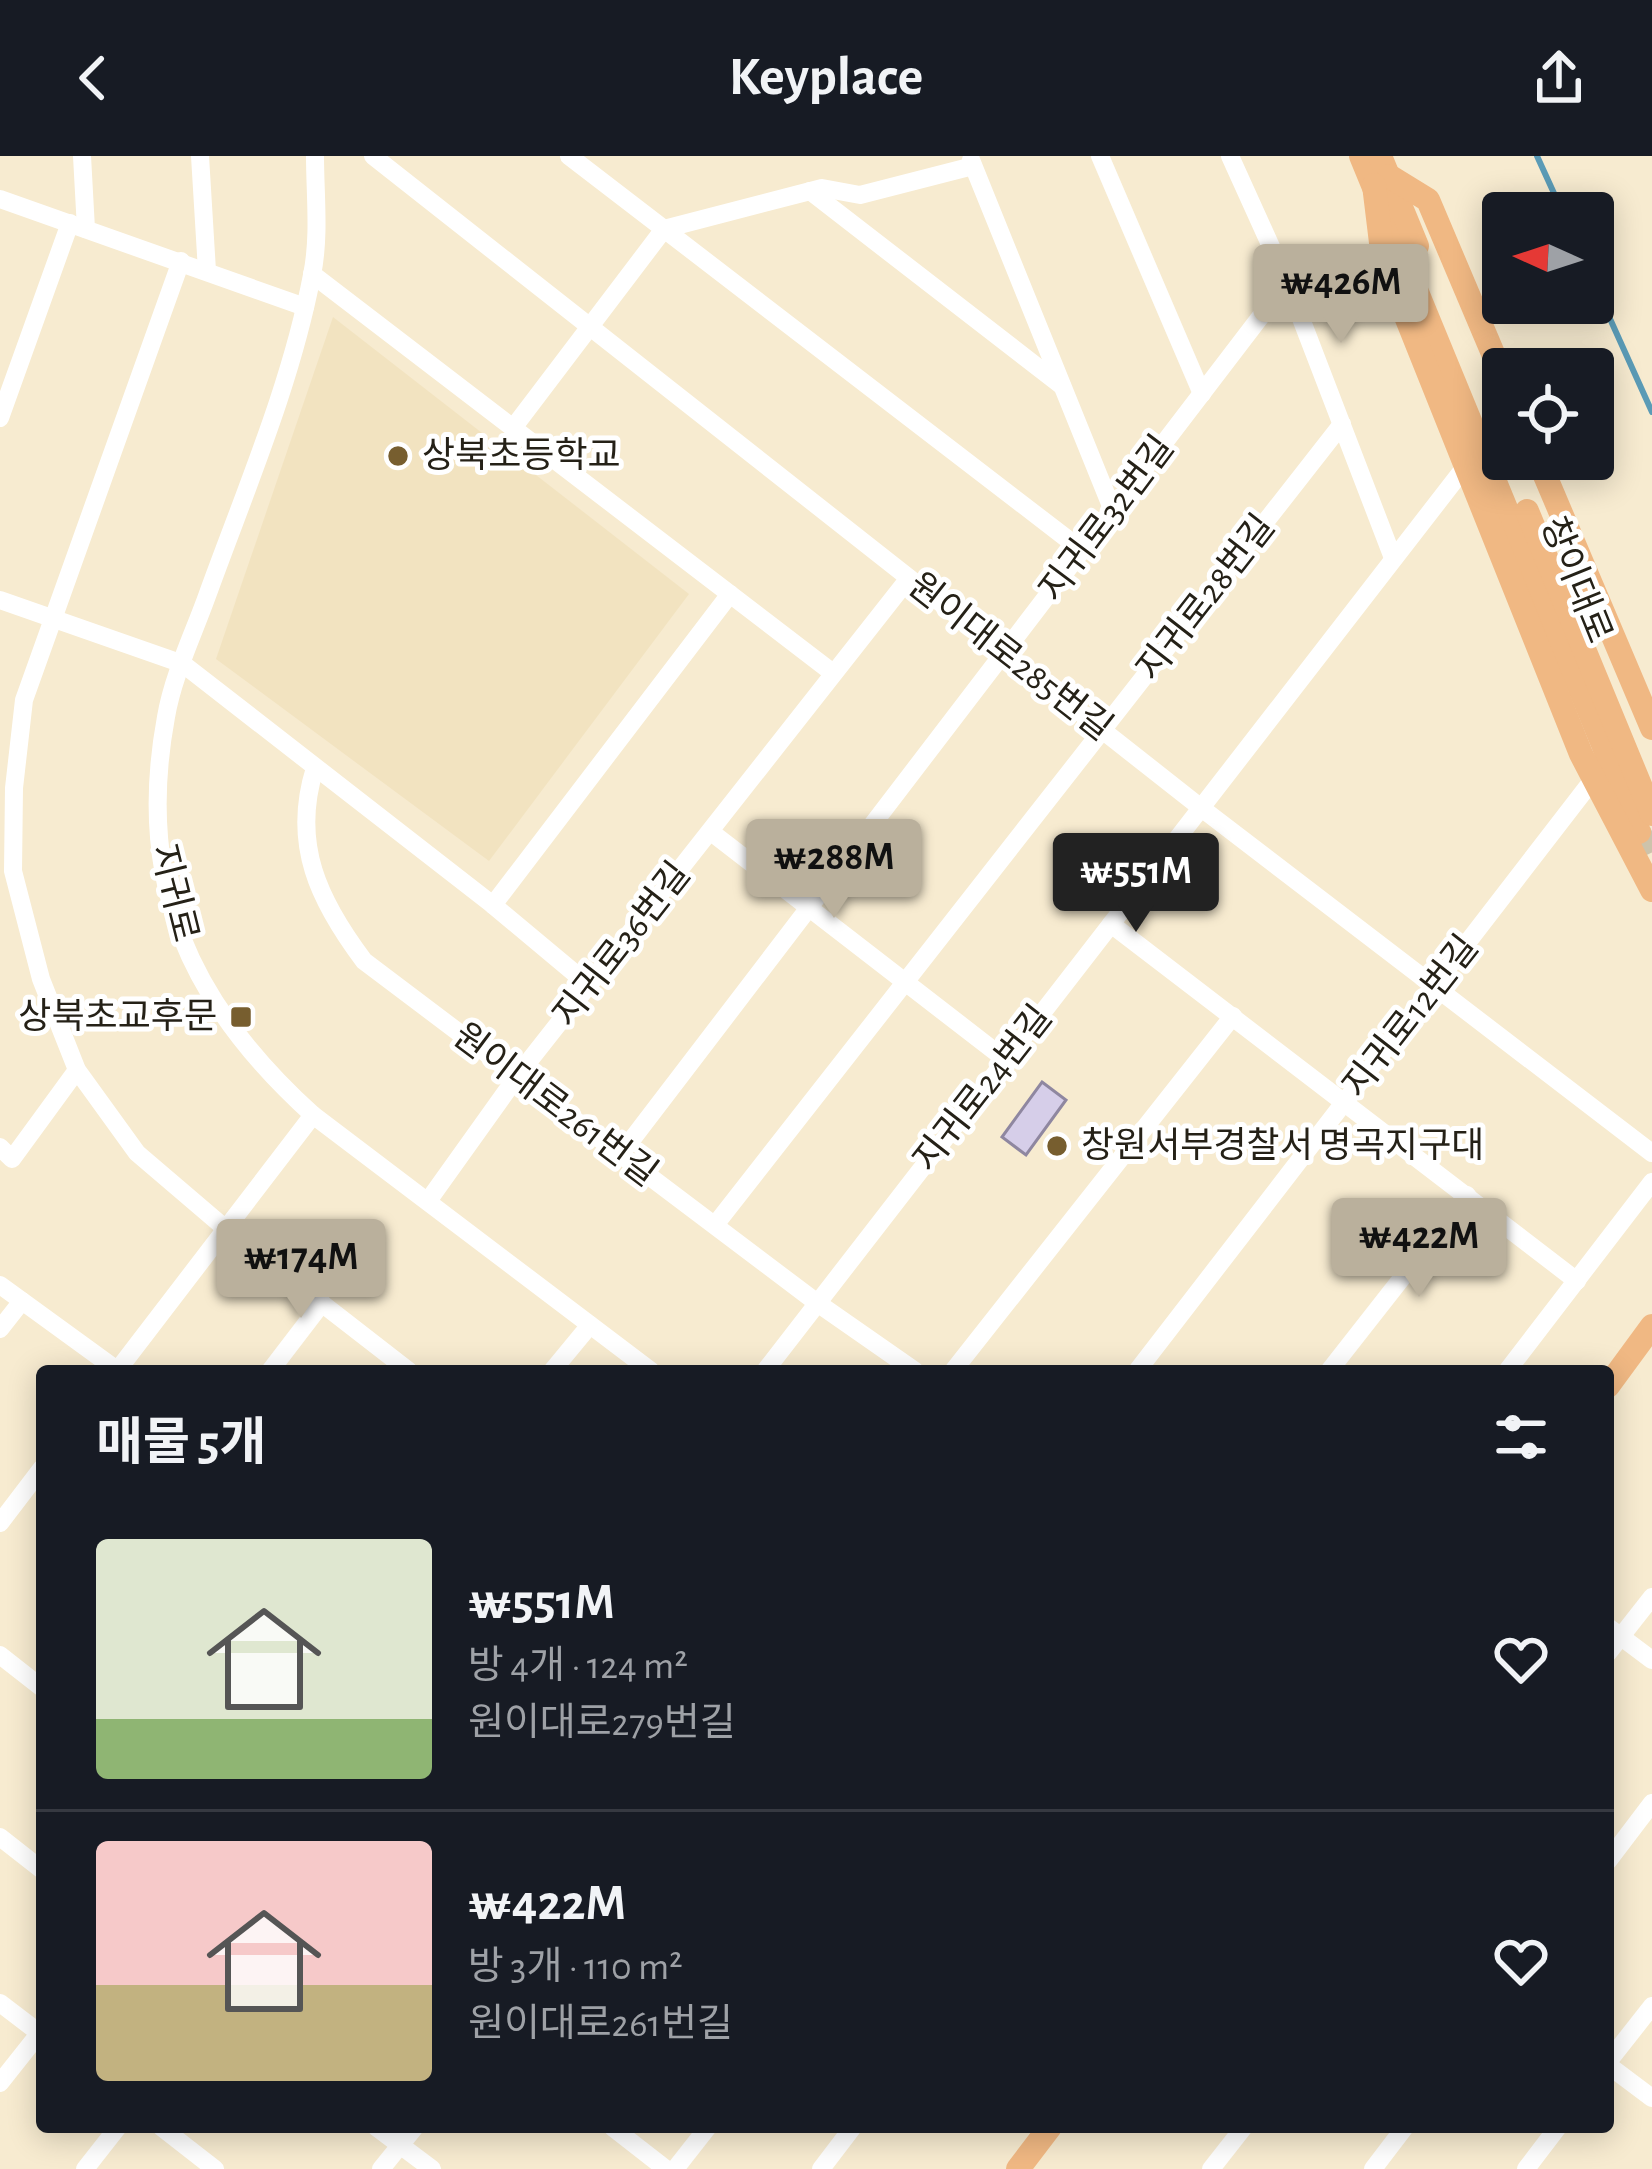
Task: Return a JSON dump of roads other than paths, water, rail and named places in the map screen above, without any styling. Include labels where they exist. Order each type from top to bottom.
[{"type":"main road","name":"창이대로","points":[[1361,156],[1381,172],[1482,405]]},
{"type":"main road","name":"창이대로","points":[[1381,172],[1646,823]]},
{"type":"main road","points":[[1381,172],[1428,200],[1491,348]]},
{"type":"main road","points":[[1381,172],[1383,259],[1581,754],[1645,866],[1652,890]]},
{"type":"main road","name":"창이대로","points":[[1513,480],[1646,823]]},
{"type":"main road","points":[[1547,480],[1652,728]]},
{"type":"main road","points":[[1614,1378],[1652,1326]]},
{"type":"main road","points":[[1018,2169],[1045,2133]]},
{"type":"street","points":[[0,418],[78,226],[82,156]]},
{"type":"street","points":[[200,156],[207,271]]},
{"type":"street","name":"지귀로","points":[[315,156],[316,250],[305,307],[280,392],[166,713],[155,798],[161,870],[186,953],[221,1017],[276,1081],[313,1115],[643,1365]]},
{"type":"street","name":"원이대로285번길","points":[[373,156],[1102,730],[1652,1153]]},
{"type":"street","points":[[569,156],[1083,551]]},
{"type":"street","points":[[1100,156],[1202,394]]},
{"type":"street","points":[[1230,156],[1287,282],[1393,558]]},
{"type":"street","points":[[513,428],[664,229],[822,188],[860,195],[972,161],[1114,511]]},
{"type":"street","points":[[810,191],[1063,386]]},
{"type":"street","points":[[0,199],[305,307]]},
{"type":"street","points":[[182,261],[24,700],[6,872],[77,1070],[137,1153],[401,1365]]},
{"type":"street","points":[[313,274],[833,673]]},
{"type":"street","name":"지귀로32번길","points":[[620,1155],[1287,282]]},
{"type":"street","name":"지귀로28번길","points":[[715,1225],[1342,424]]},
{"type":"street","name":"지귀로24번길","points":[[770,1365],[1465,466]]},
{"type":"street","name":"지귀로36번길","points":[[428,1202],[518,1076],[910,578]]},
{"type":"street","points":[[493,905],[730,594]]},
{"type":"street","points":[[0,600],[183,664],[590,986]]},
{"type":"street","name":"원이대로261번길","points":[[315,768],[303,821],[311,865],[333,920],[364,961],[906,1365]]},
{"type":"street","name":"지귀로12번길","points":[[1142,1365],[1595,776]]},
{"type":"street","points":[[711,832],[1006,1060]]},
{"type":"street","points":[[1111,924],[1576,1281]]},
{"type":"street","points":[[958,1365],[1233,1016]]},
{"type":"street","points":[[0,1176],[6,1153],[77,1070]]},
{"type":"street","points":[[122,1365],[313,1115]]},
{"type":"street","points":[[1512,1365],[1652,1183]]},
{"type":"street","points":[[1334,1365],[1467,1195]]},
{"type":"street","points":[[0,1285],[109,1365]]},
{"type":"street","points":[[0,1329],[22,1301]]},
{"type":"street","points":[[275,1365],[322,1304]]},
{"type":"street","points":[[558,1365],[590,1325]]},
{"type":"street","points":[[0,1523],[36,1476]]},
{"type":"street","points":[[1652,1597],[1614,1631],[1652,1660]]},
{"type":"street","points":[[0,1655],[36,1676]]},
{"type":"street","points":[[1614,1853],[1652,1803]]},
{"type":"street","points":[[0,1837],[36,1865]]},
{"type":"street","points":[[0,2002],[36,2029]]},
{"type":"street","points":[[1614,2056],[1652,2006]]},
{"type":"street","points":[[0,2083],[36,2039]]},
{"type":"street","points":[[1614,2069],[1652,2098]]},
{"type":"street","points":[[86,2169],[113,2133]]},
{"type":"street","points":[[169,2133],[215,2169]]},
{"type":"street","points":[[384,2133],[432,2169]]},
{"type":"street","points":[[381,2169],[410,2133]]},
{"type":"street","points":[[620,2133],[666,2169]]},
{"type":"street","points":[[675,2169],[703,2133]]},
{"type":"street","points":[[821,2169],[849,2133]]},
{"type":"street","points":[[1210,2169],[1239,2133]]},
{"type":"street","points":[[1373,2169],[1400,2133]]},
{"type":"street","points":[[1526,2169],[1553,2133]]},
{"type":"waterway","points":[[1537,156],[1553,192]]},
{"type":"waterway","points":[[1612,324],[1652,412]]},
{"type":"tunnel","points":[[1639,832],[1652,859]]},
{"type":"place","name":"상북초등학교","points":[[398,456]]},
{"type":"place","name":"상북초교후문","points":[[241,1017]]},
{"type":"place","name":"창원서부경찰서 명곡지구대","points":[[1057,1146]]}]
